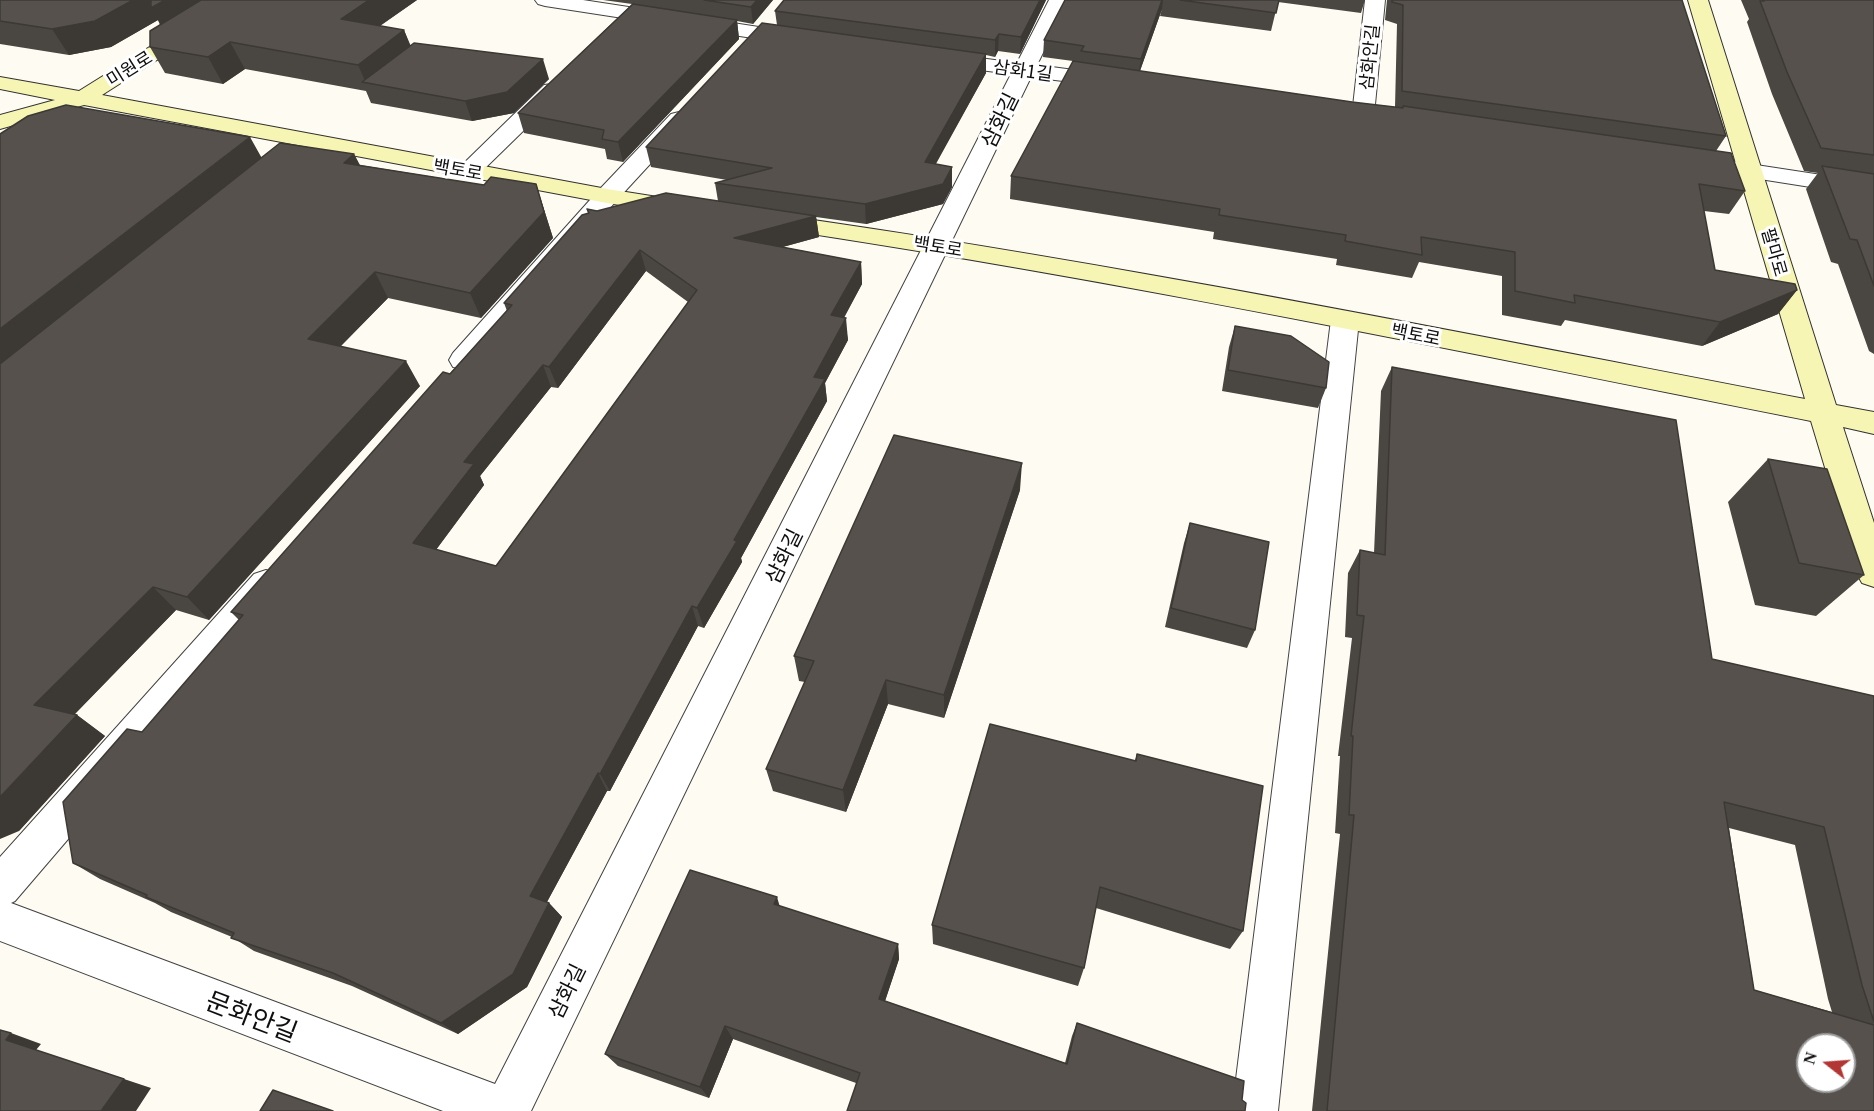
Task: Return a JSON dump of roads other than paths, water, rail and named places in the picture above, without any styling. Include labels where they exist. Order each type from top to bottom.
[{"type":"street","name":"미원로","points":[[81,99],[238,0]]},
{"type":"street","points":[[545,0],[632,13],[765,25],[816,41]]},
{"type":"street","name":"삼화길","points":[[505,1111],[1059,0]]},
{"type":"street","name":"삼화안길","points":[[1364,115],[1375,0]]},
{"type":"street","name":"팔마로","points":[[1698,0],[1752,171],[1822,414],[1874,574]]},
{"type":"street","points":[[615,30],[632,13]]},
{"type":"street","points":[[743,50],[765,25]]},
{"type":"street","name":"삼화1길","points":[[920,56],[1129,84]]},
{"type":"street","points":[[469,171],[563,79]]},
{"type":"street","name":"백토로","points":[[0,83],[607,196],[702,210]]},
{"type":"street","points":[[0,122],[81,99]]},
{"type":"street","points":[[18,140],[81,99]]},
{"type":"street","points":[[442,385],[607,196],[695,102]]},
{"type":"street","points":[[1340,112],[1387,118]]},
{"type":"street","points":[[282,163],[309,141]]},
{"type":"street","points":[[1693,162],[1874,190]]},
{"type":"street","name":"백토로","points":[[749,217],[937,245],[1345,320],[1874,423]]},
{"type":"street","points":[[1256,1111],[1345,320]]},
{"type":"street","points":[[0,887],[284,564]]},
{"type":"street","name":"문화안길","points":[[0,920],[505,1111]]}]
